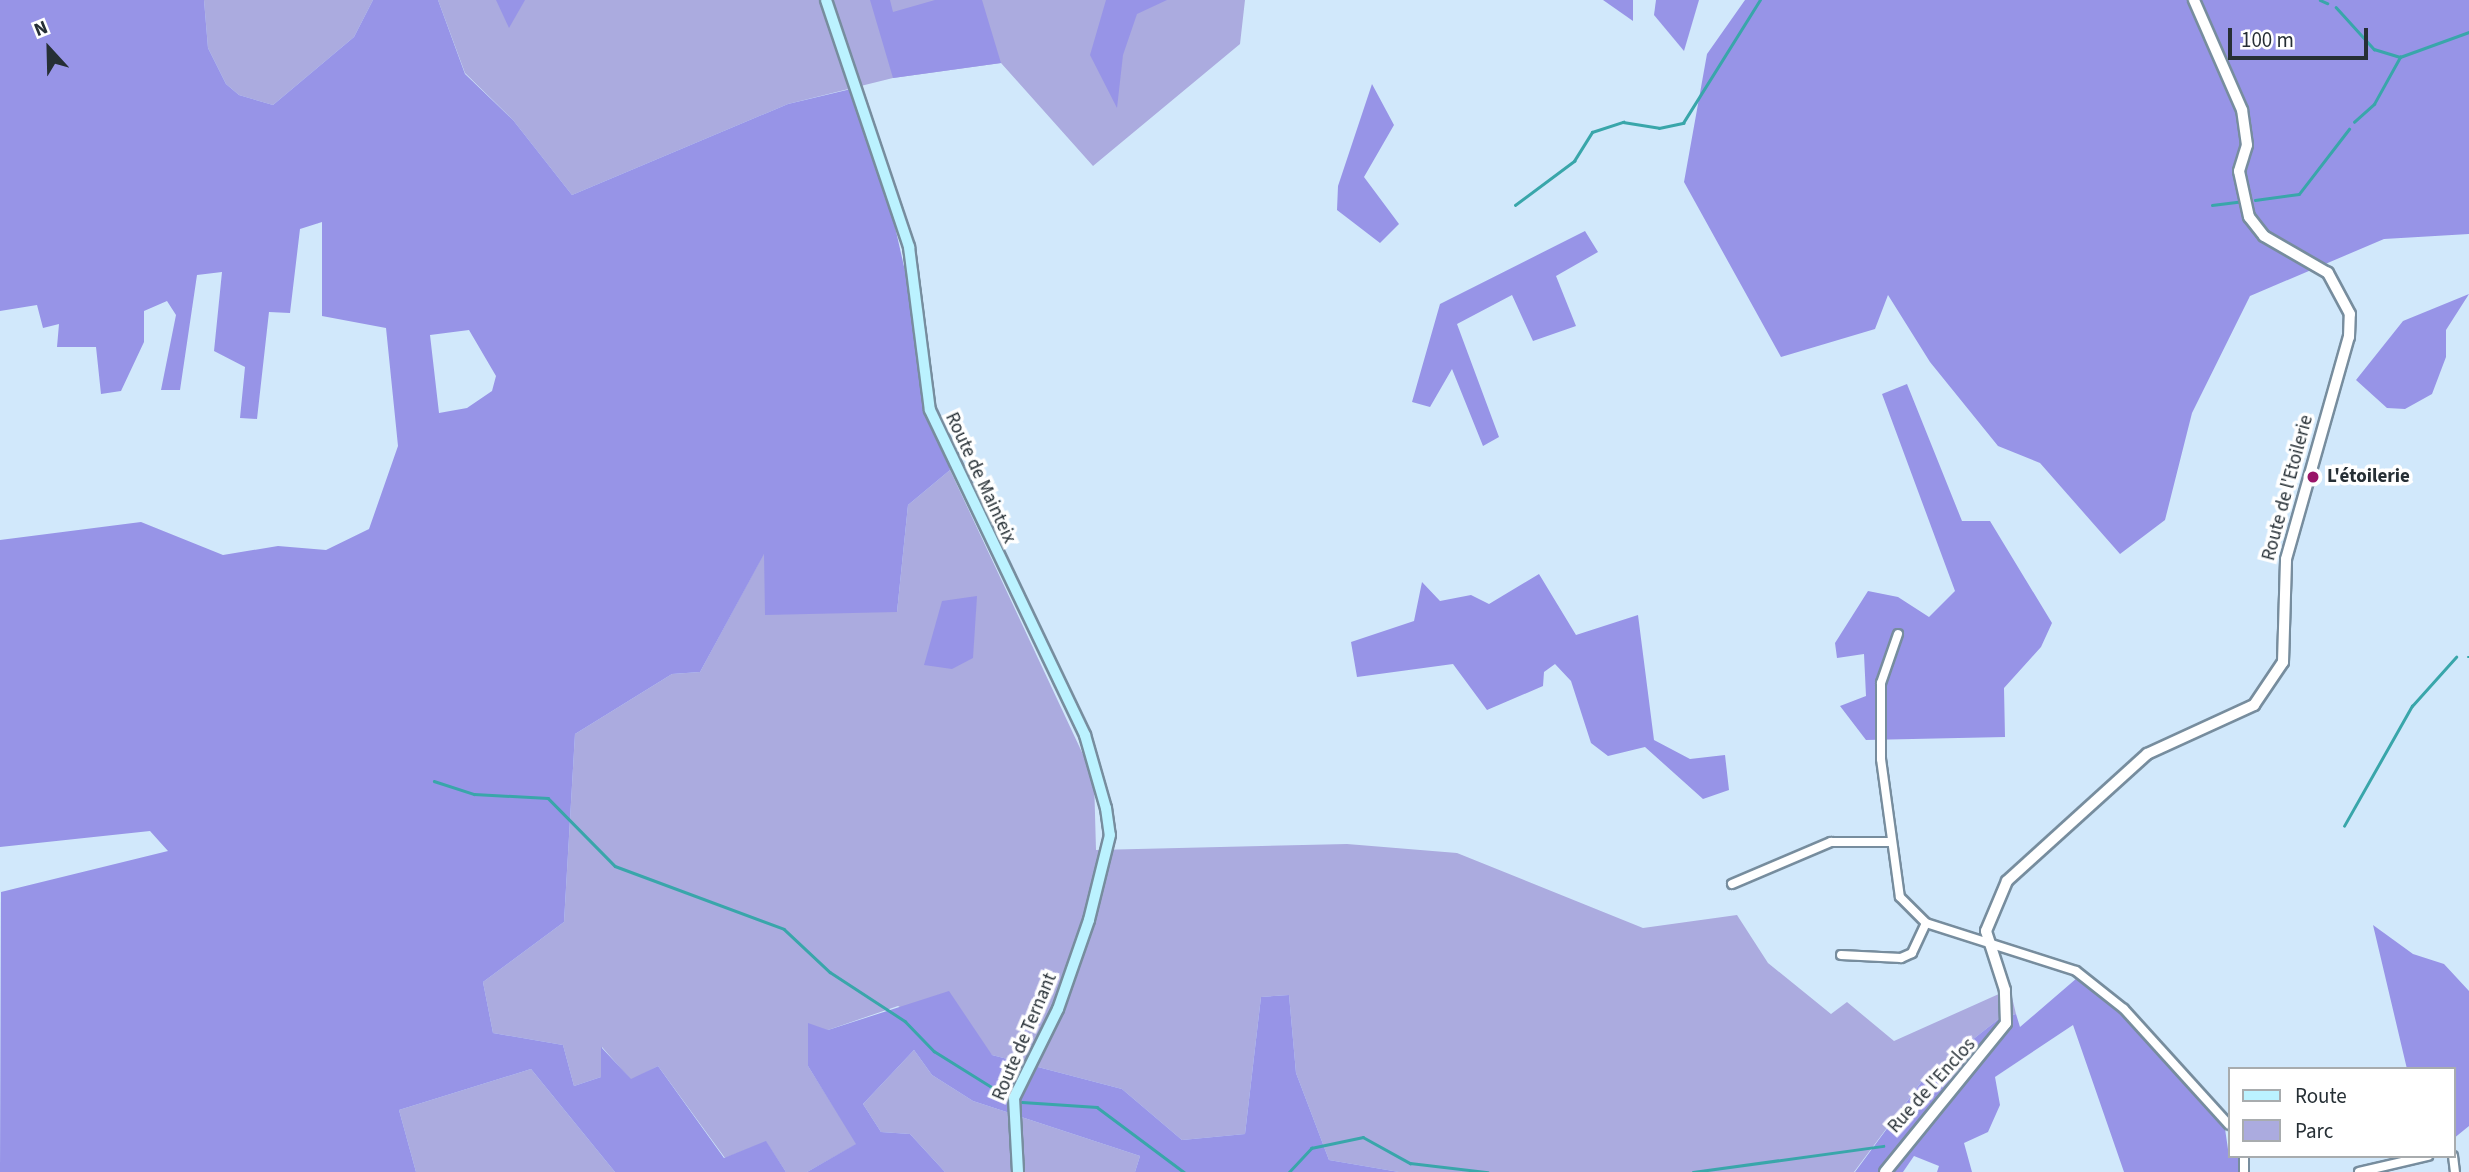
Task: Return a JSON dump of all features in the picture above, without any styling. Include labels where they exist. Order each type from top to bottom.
[{"type":"main road","name":"Route de Mainteix","points":[[826,0],[909,247],[930,410],[1085,735],[1110,835]]},
{"type":"main road","name":"Route de Ternant","points":[[1018,1172],[1014,1098],[1058,1009],[1110,835]]},
{"type":"street","name":"Route de l'Etoilerie","points":[[1988,944],[1989,913],[2021,864],[2147,754],[2254,705],[2276,679],[2287,645],[2286,559],[2349,337],[2350,314],[2328,273],[2264,236],[2249,217],[2239,170],[2246,145],[2242,110],[2194,0]]},
{"type":"street","points":[[1898,634],[1881,683],[1889,842],[1900,897],[1926,923],[1988,944],[2043,956],[2100,988],[2228,1124]]},
{"type":"street","points":[[1732,884],[1831,842],[1889,842]]},
{"type":"street","points":[[1841,955],[1902,958],[1912,953],[1926,923]]},
{"type":"street","name":"Rue de l'Enclos","points":[[1885,1172],[2006,1023],[2005,990],[1988,944]]},
{"type":"street","points":[[2360,1172],[2420,1158]]},
{"type":"green space","points":[[204,0],[373,0],[354,37],[273,105],[239,95],[226,84],[208,48]]},
{"type":"green space","points":[[438,0],[1245,0],[1240,44],[1093,166],[1001,63],[893,78],[788,104],[572,195],[513,120],[465,73]]},
{"type":"green space","points":[[950,470],[1094,778],[1096,850],[1347,844],[1457,853],[1643,928],[1737,915],[1768,963],[1831,1014],[1847,1002],[1894,1041],[2010,989],[2016,1014],[2000,1018],[1925,1077],[1854,1172],[1399,1172],[1329,1160],[1296,1073],[1289,995],[1261,997],[1245,1134],[1182,1140],[1122,1089],[992,1055],[898,1006],[828,1030],[808,1066],[857,1144],[807,1172],[786,1172],[766,1142],[725,1158],[658,1066],[631,1080],[602,1047],[601,1077],[574,1086],[563,1045],[493,1033],[483,982],[564,922],[575,734],[672,674],[700,672],[764,553],[897,612],[908,505]]},
{"type":"green space","points":[[914,1050],[932,1075],[973,1101],[1140,1156],[1135,1172],[945,1172],[910,1134],[881,1132],[863,1104]]},
{"type":"green space","points":[[531,1069],[615,1172],[416,1172],[399,1110]]},
{"type":"shaded area","points":[[0,0],[204,0],[208,48],[226,84],[239,95],[273,105],[354,37],[373,0],[438,0],[465,74],[513,120],[572,195],[788,104],[851,89],[884,178],[950,470],[908,505],[897,612],[765,615],[764,554],[700,672],[672,674],[575,734],[564,922],[483,982],[493,1033],[563,1045],[574,1086],[601,1077],[601,1047],[631,1079],[658,1066],[724,1158],[766,1141],[786,1172],[615,1172],[531,1069],[399,1110],[416,1172],[0,1172],[1,892],[168,851],[150,831],[0,847],[0,540],[141,522],[223,555],[278,546],[326,550],[369,529],[398,446],[386,328],[322,316],[322,222],[300,229],[290,313],[269,312],[257,419],[240,418],[245,367],[214,351],[222,272],[197,275],[180,390],[161,390],[176,315],[167,301],[144,311],[144,342],[121,391],[101,394],[96,347],[57,347],[59,324],[43,328],[37,305],[0,311]],"holes":[[[469,330],[496,376],[492,391],[467,408],[439,413],[430,335]]]},
{"type":"shaded area","points":[[496,0],[525,0],[509,28]]},
{"type":"shaded area","points":[[870,0],[890,0],[893,12],[935,0],[982,0],[1001,63],[893,78]]},
{"type":"shaded area","points":[[1106,0],[1167,0],[1137,14],[1123,55],[1117,108],[1090,55]]},
{"type":"shaded area","points":[[1603,0],[1633,0],[1633,21]]},
{"type":"shaded area","points":[[1656,0],[1699,0],[1684,51],[1654,15]]},
{"type":"shaded area","points":[[1745,0],[2469,0],[2469,234],[2384,239],[2250,296],[2192,413],[2165,520],[2120,554],[2040,463],[1998,446],[1930,362],[1888,295],[1875,329],[1781,357],[1684,182],[1707,54]]},
{"type":"shaded area","points":[[1372,84],[1394,125],[1364,177],[1399,224],[1380,243],[1337,210],[1338,186]]},
{"type":"shaded area","points":[[1585,231],[1598,252],[1556,276],[1576,326],[1533,341],[1512,295],[1457,324],[1499,437],[1483,446],[1452,369],[1430,407],[1412,402],[1440,304]]},
{"type":"shaded area","points":[[2469,294],[2446,330],[2446,357],[2432,394],[2405,409],[2387,408],[2356,380],[2403,321]]},
{"type":"shaded area","points":[[1907,384],[1962,521],[1990,521],[2052,623],[2041,647],[2004,688],[2005,737],[1866,740],[1840,706],[1866,696],[1864,654],[1837,658],[1835,643],[1868,591],[1898,597],[1929,617],[1955,591],[1882,394]]},
{"type":"shaded area","points":[[1539,574],[1576,635],[1638,615],[1654,740],[1690,759],[1725,755],[1729,790],[1703,799],[1645,747],[1608,756],[1591,743],[1571,681],[1555,664],[1544,672],[1543,686],[1487,710],[1453,664],[1357,677],[1351,642],[1414,621],[1422,582],[1440,601],[1471,595],[1489,604]]},
{"type":"shaded area","points":[[977,596],[973,658],[952,669],[924,665],[942,601]]},
{"type":"shaded area","points":[[2373,925],[2413,954],[2444,964],[2469,991],[2469,1126],[2455,1137],[2455,1067],[2407,1067]]},
{"type":"shaded area","points":[[2077,978],[2123,1014],[2224,1122],[2228,1158],[2240,1158],[2239,1172],[2124,1172],[2073,1025],[1995,1077],[2000,1105],[1988,1132],[1964,1143],[1972,1172],[1937,1172],[1939,1166],[1914,1156],[1903,1172],[1855,1172],[1925,1077],[2000,1018],[2016,1014],[2020,1027]]},
{"type":"shaded area","points":[[949,991],[992,1055],[1122,1089],[1182,1140],[1245,1134],[1261,997],[1289,995],[1296,1073],[1329,1160],[1399,1172],[1135,1172],[1140,1156],[973,1101],[932,1075],[914,1050],[863,1104],[881,1132],[910,1134],[945,1172],[807,1172],[856,1144],[808,1066],[808,1023],[828,1030]]},
{"type":"waterway","points":[[1515,205],[1574,161],[1592,132],[1623,122],[1659,128],[1683,123],[1760,0]]},
{"type":"waterway","points":[[2320,0],[2327,3]]},
{"type":"waterway","points":[[2336,7],[2374,49],[2400,57],[2469,32]]},
{"type":"waterway","points":[[2354,122],[2374,104],[2400,57]]},
{"type":"waterway","points":[[2255,200],[2299,194],[2349,129]]},
{"type":"waterway","points":[[2212,205],[2238,202]]},
{"type":"waterway","points":[[2344,826],[2412,706],[2456,657]]},
{"type":"waterway","points":[[434,781],[474,794],[548,798],[615,866],[784,929],[830,972],[905,1021],[934,1051],[1006,1096]]},
{"type":"waterway","points":[[1022,1102],[1097,1107],[1184,1172]]},
{"type":"waterway","points":[[1289,1172],[1311,1148],[1363,1137],[1410,1163],[1487,1172]]},
{"type":"waterway","points":[[1693,1172],[1883,1146]]},
{"type":"place","name":"L'étoilerie","points":[[2313,477]]}]
